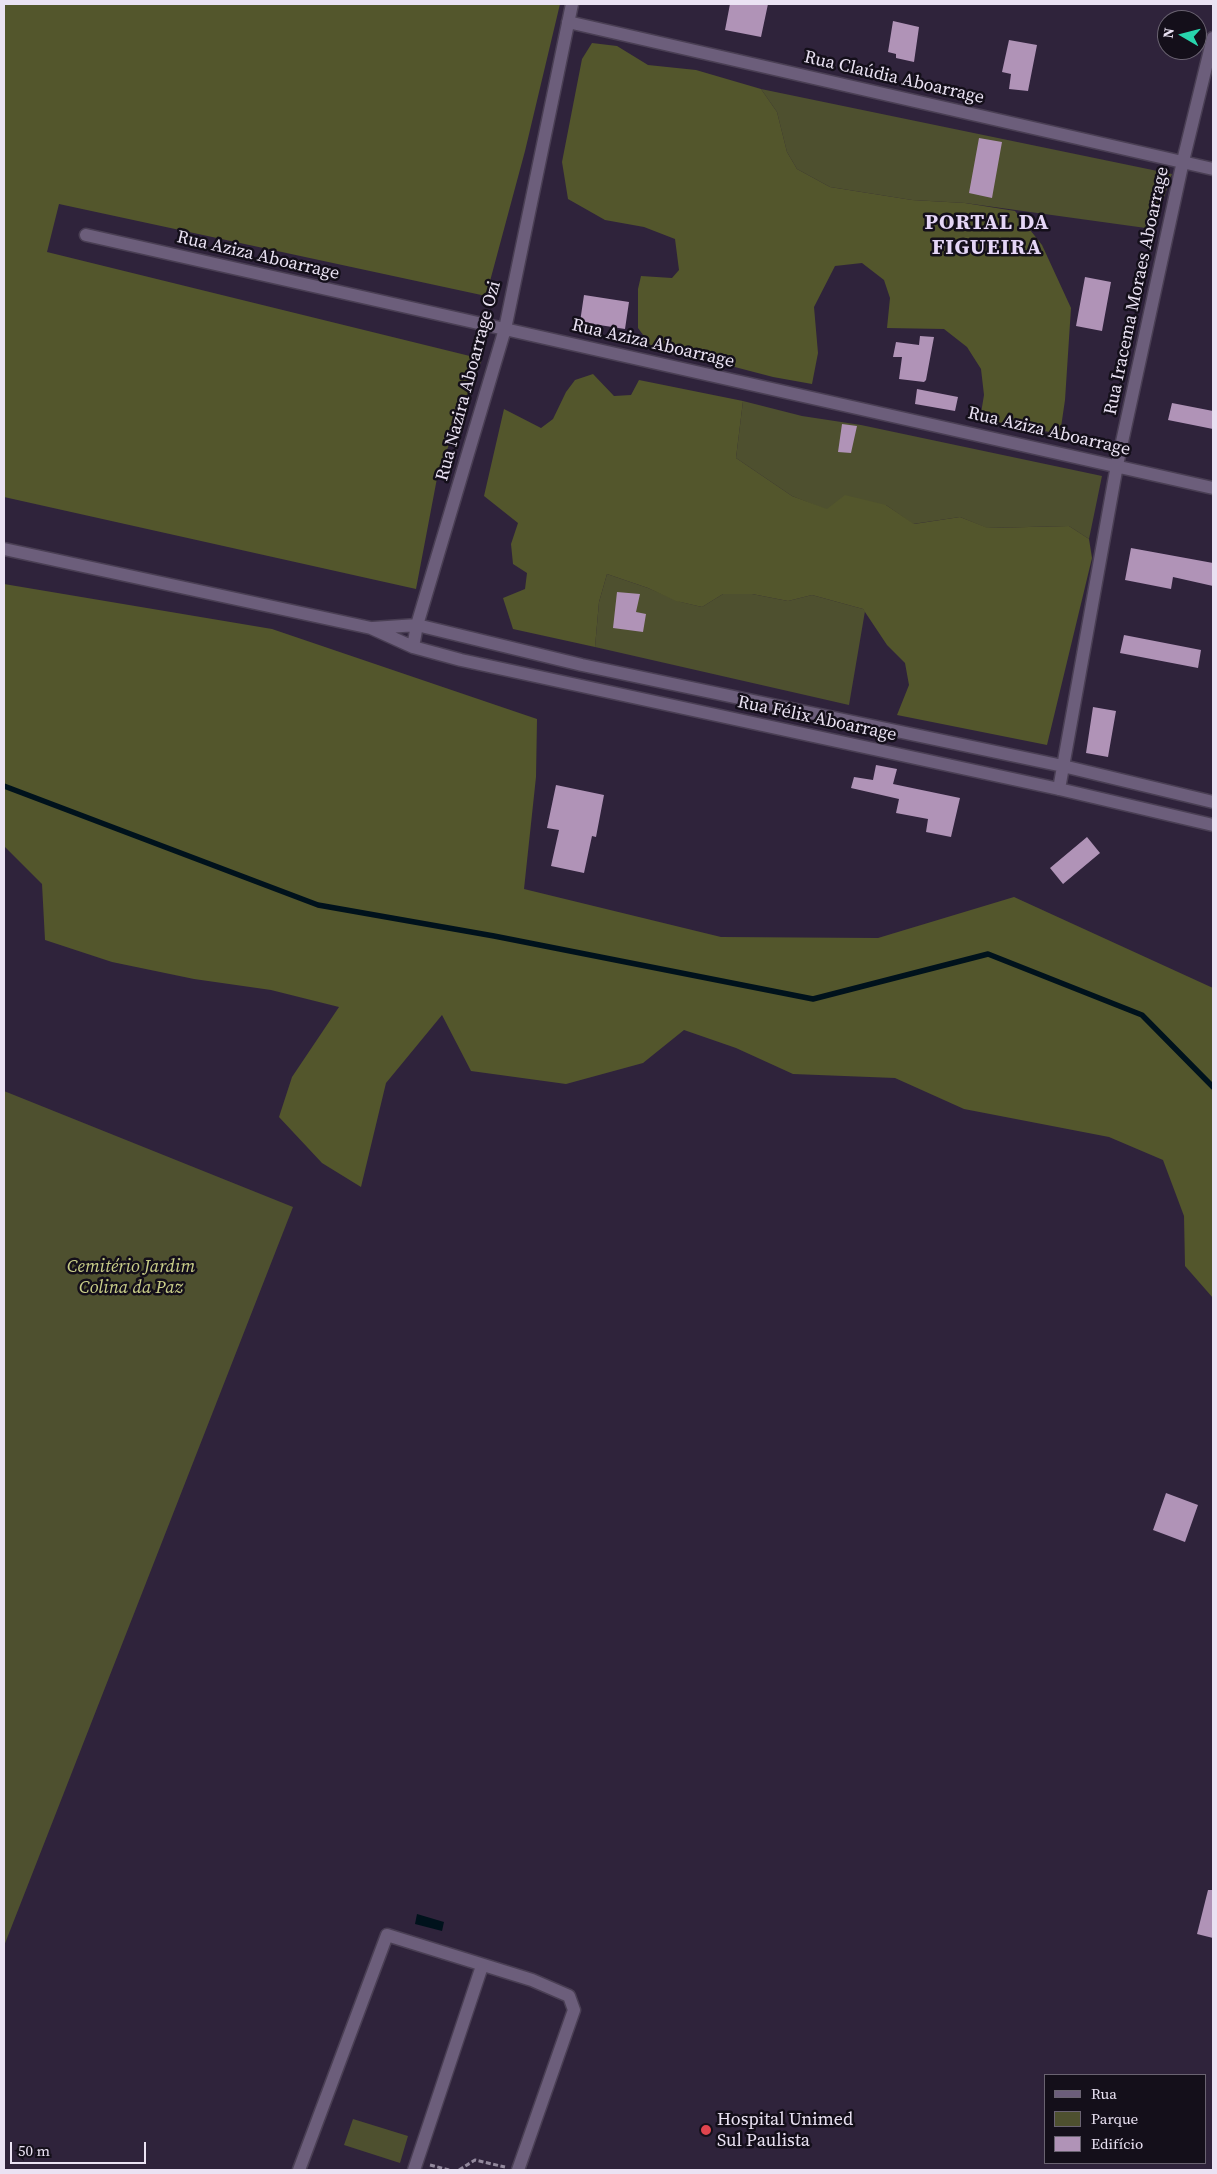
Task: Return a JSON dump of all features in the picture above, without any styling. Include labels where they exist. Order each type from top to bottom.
[{"type":"street","name":"Rua Nazira Aboarrage Ozi","points":[[413,647],[417,625],[505,329],[572,4]]},
{"type":"street","name":"Rua Claúdia Aboarrage","points":[[568,22],[1213,169]]},
{"type":"street","name":"Rua Iracema Moraes Aboarrage","points":[[1059,789],[1116,465],[1183,161],[1213,38]]},
{"type":"street","name":"Rua Aziza Aboarrage","points":[[86,235],[1213,488]]},
{"type":"street","points":[[4,549],[371,628]]},
{"type":"street","name":"Rua Félix Aboarrage","points":[[371,628],[417,625],[582,665],[1063,766],[1213,802]]},
{"type":"street","name":"Rua Félix Aboarrage","points":[[371,628],[413,647],[461,660],[1059,789],[1213,826]]},
{"type":"street","points":[[299,2170],[386,1935],[532,1980],[569,1996],[574,2010],[518,2170]]},
{"type":"street","points":[[414,2170],[482,1966]]},
{"type":"path","points":[[459,2170],[474,2160],[518,2170]]},
{"type":"green space","points":[[4,4],[560,4],[525,151],[486,296],[59,204],[47,252],[482,359],[438,473],[416,589],[4,497]]},
{"type":"green space","points":[[592,43],[617,46],[648,65],[696,70],[761,89],[777,112],[787,152],[797,169],[830,187],[912,200],[965,203],[1015,211],[1042,245],[1071,308],[1065,400],[1060,434],[980,419],[984,395],[981,369],[967,347],[944,329],[887,328],[890,298],[884,280],[862,263],[835,266],[814,307],[818,353],[812,384],[773,377],[708,360],[665,353],[652,347],[638,328],[638,289],[641,276],[672,278],[679,270],[675,239],[644,227],[605,220],[568,199],[562,162],[582,59]]},
{"type":"green space","points":[[761,89],[1172,174],[1153,229],[965,203],[912,200],[830,187],[797,169],[787,152],[777,112]]},
{"type":"green space","points":[[593,374],[614,396],[631,395],[639,380],[743,401],[736,458],[792,496],[827,509],[845,495],[886,505],[914,524],[960,517],[988,528],[1069,526],[1089,539],[1092,558],[1047,745],[897,715],[909,685],[905,663],[887,645],[863,609],[812,595],[788,601],[752,594],[723,594],[702,607],[676,601],[648,588],[607,574],[599,602],[595,647],[513,629],[503,598],[525,589],[527,573],[513,564],[511,544],[518,523],[484,496],[504,409],[541,428],[553,419],[566,392],[575,380]]},
{"type":"green space","points":[[743,401],[802,416],[861,425],[1102,476],[1089,539],[1069,526],[987,528],[960,517],[913,524],[886,505],[827,510],[792,496],[736,458]]},
{"type":"green space","points":[[607,574],[681,602],[702,607],[723,594],[752,594],[788,601],[812,595],[863,609],[865,611],[849,705],[595,647],[599,602]]},
{"type":"green space","points":[[4,584],[272,629],[537,719],[536,777],[524,889],[721,937],[878,938],[1014,897],[1213,988],[1213,1298],[1185,1266],[1184,1216],[1163,1160],[1109,1137],[964,1109],[895,1078],[793,1074],[736,1048],[684,1030],[643,1063],[566,1084],[471,1071],[442,1015],[386,1083],[361,1187],[322,1163],[279,1117],[292,1077],[339,1007],[271,990],[194,979],[112,962],[45,940],[42,884],[4,846]]},
{"type":"green space","name":"Cemitério Jardim Colina da Paz","points":[[4,1091],[293,1207],[4,1946]]},
{"type":"green space","points":[[353,2119],[408,2136],[400,2163],[344,2145]]},
{"type":"water","points":[[417,1914],[444,1922],[442,1931],[415,1924]]},
{"type":"building","points":[[730,4],[768,4],[761,37],[725,30]]},
{"type":"building","points":[[893,21],[919,27],[914,62],[896,58],[896,54],[888,52]]},
{"type":"building","points":[[1009,40],[1037,45],[1028,91],[1009,89],[1011,74],[1002,72]]},
{"type":"building","points":[[979,138],[1002,142],[992,198],[969,193]]},
{"type":"building","points":[[1085,277],[1111,282],[1102,331],[1076,326]]},
{"type":"building","points":[[584,295],[629,302],[625,329],[580,322]]},
{"type":"building","points":[[920,336],[934,337],[926,380],[924,382],[899,379],[902,357],[893,357],[896,342],[919,345]]},
{"type":"building","points":[[917,389],[958,397],[955,411],[915,404]]},
{"type":"building","points":[[1172,403],[1213,411],[1213,429],[1168,420]]},
{"type":"building","points":[[842,424],[857,426],[851,453],[838,452]]},
{"type":"building","points":[[1131,548],[1213,563],[1213,586],[1173,577],[1171,589],[1125,580]]},
{"type":"building","points":[[617,592],[640,594],[636,612],[646,614],[643,632],[613,628]]},
{"type":"building","points":[[1124,635],[1201,650],[1198,668],[1120,653]]},
{"type":"building","points":[[1093,707],[1116,711],[1108,757],[1086,753]]},
{"type":"building","points":[[876,765],[897,769],[893,784],[960,798],[951,837],[926,832],[928,819],[896,813],[899,799],[851,788],[854,777],[873,780]]},
{"type":"building","points":[[556,785],[604,795],[596,837],[592,836],[584,873],[551,866],[559,830],[547,828]]},
{"type":"building","points":[[1087,837],[1100,853],[1063,884],[1050,868]]},
{"type":"building","points":[[1166,1493],[1198,1505],[1185,1542],[1153,1530]]},
{"type":"building","points":[[1208,1890],[1213,1890],[1213,1938],[1197,1934]]},
{"type":"waterway","points":[[4,786],[318,905],[494,936],[813,999],[988,954],[1142,1015],[1213,1087]]},
{"type":"place","name":"Hospital Unimed Sul Paulista","points":[[706,2130]]},
{"type":"district","name":"PORTAL DA FIGUEIRA","points":[[987,236]]}]
